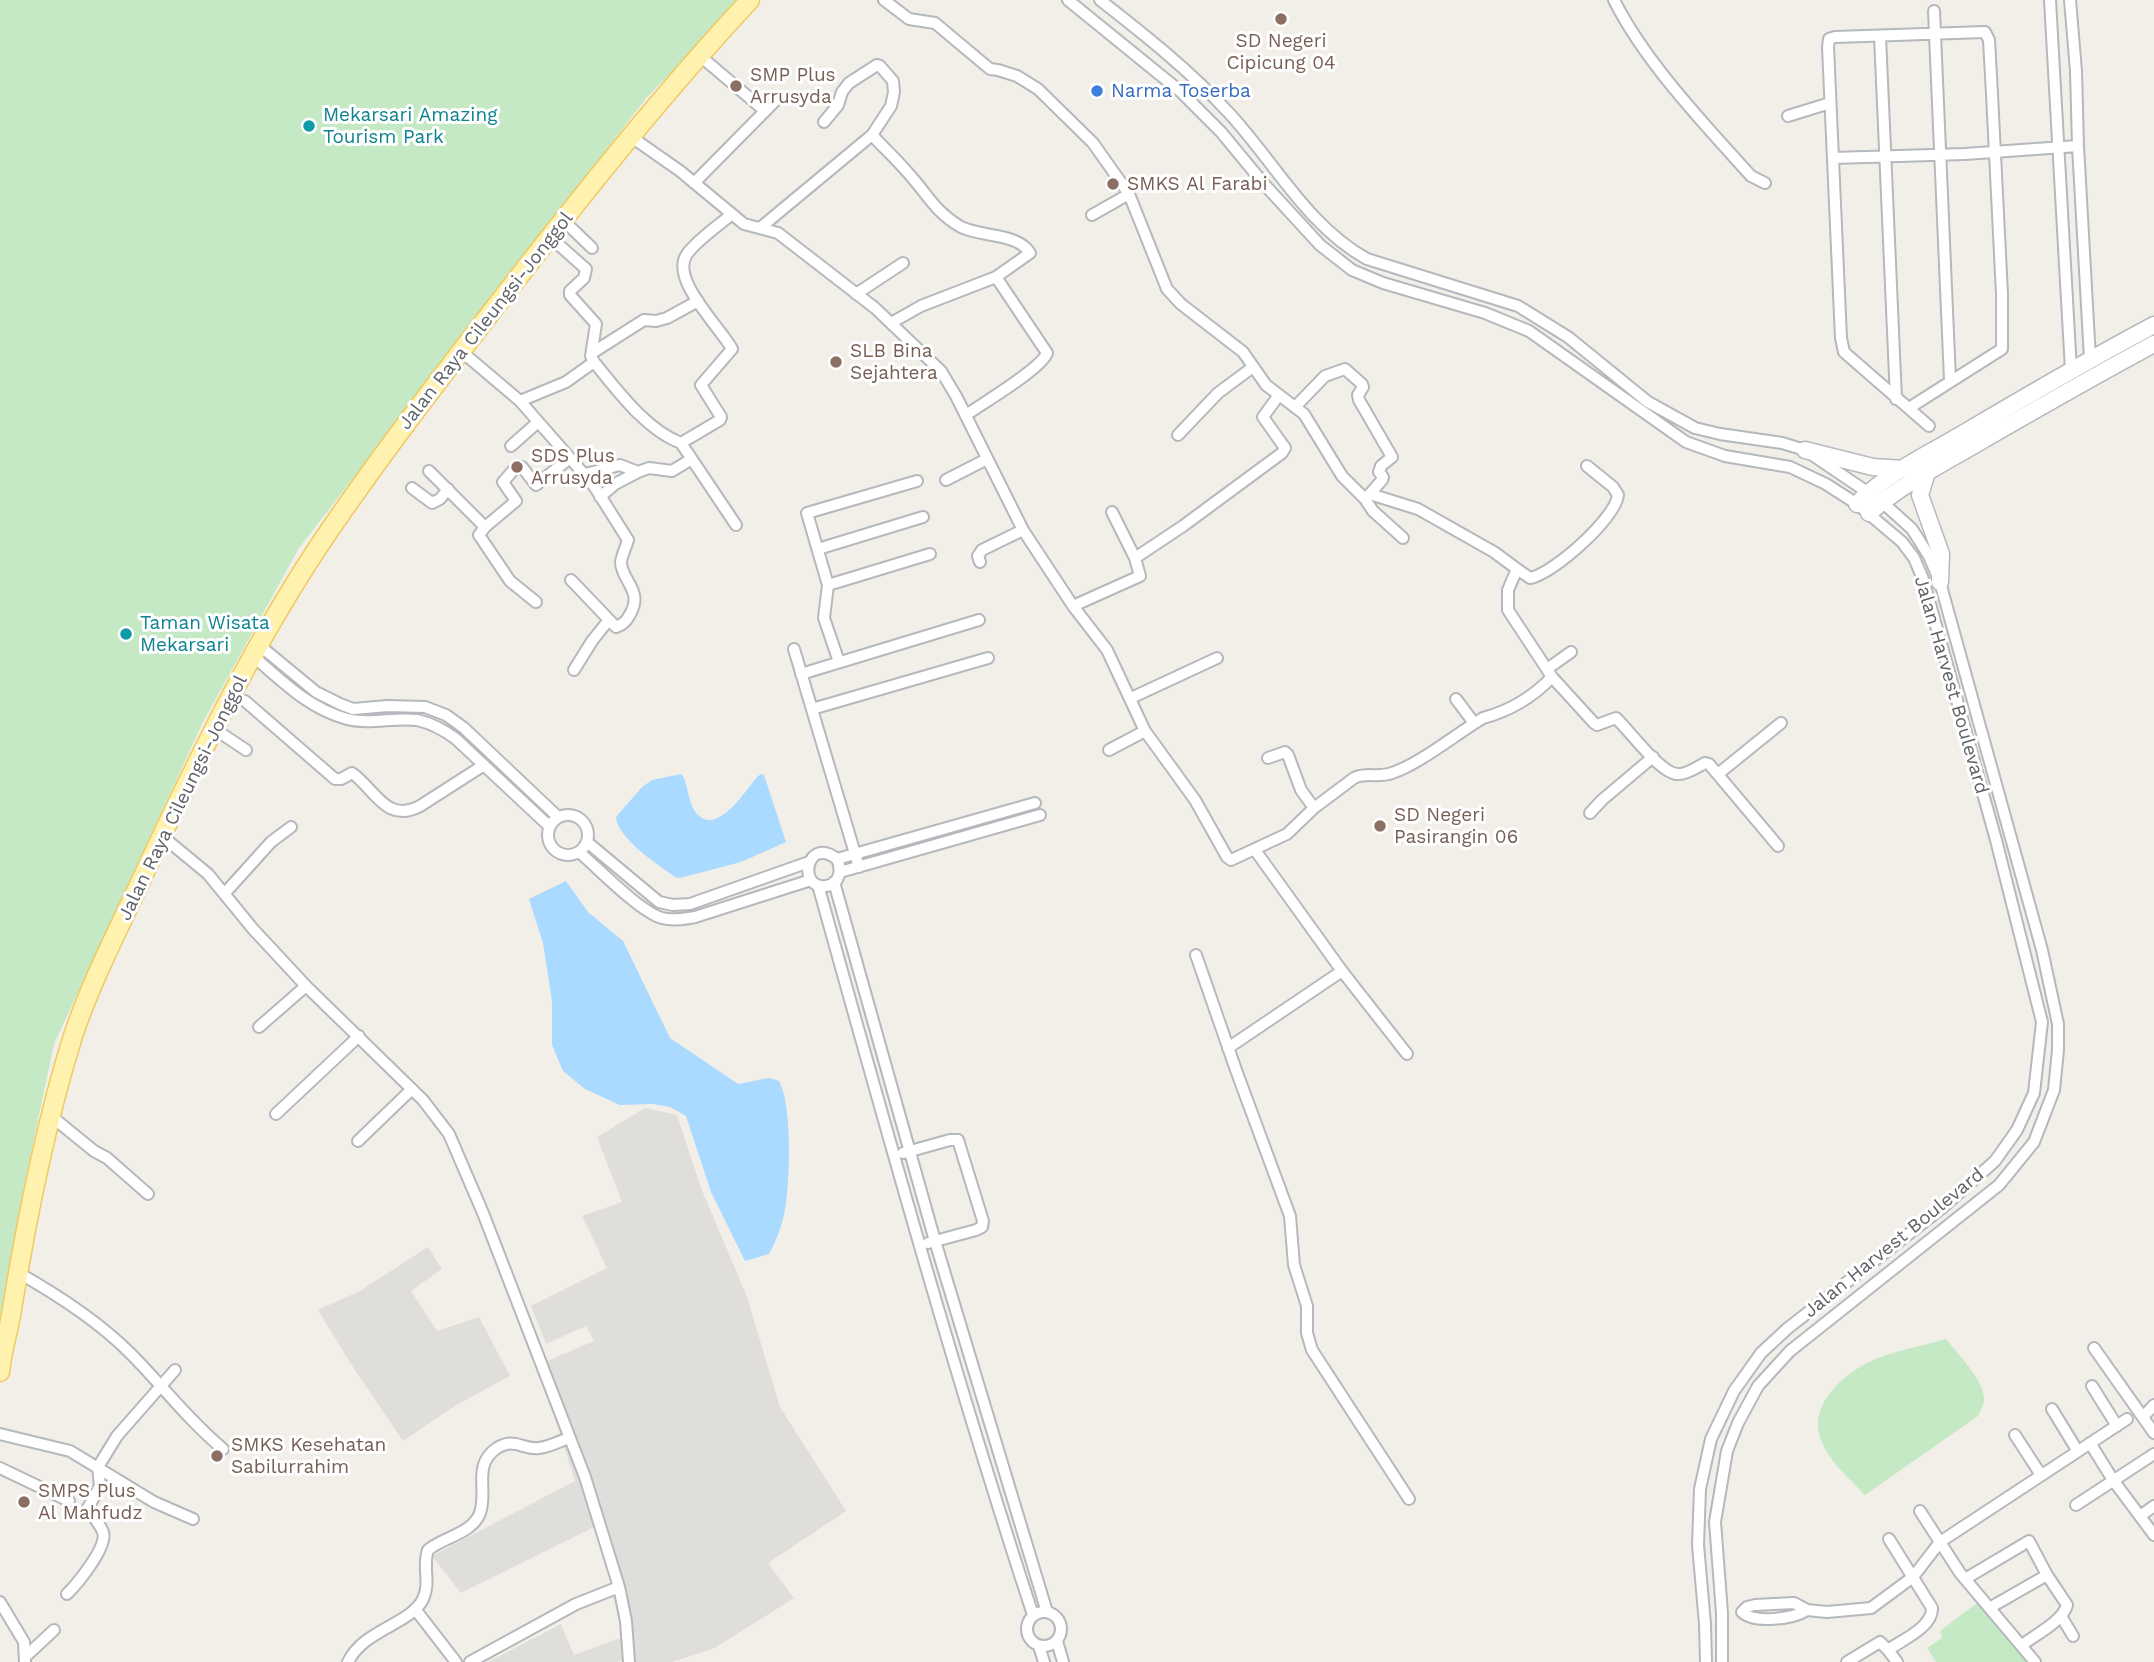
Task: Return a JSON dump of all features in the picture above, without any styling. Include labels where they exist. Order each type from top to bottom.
[{"type":"main road","name":"Jalan Raya Cileungsi-Jonggol","points":[[0,1372],[51,1116],[74,1034],[93,983],[213,728],[256,650],[327,534],[461,351],[630,136],[750,0]]},
{"type":"street","points":[[884,0],[909,19],[935,23],[990,69],[1017,76],[1046,94],[1093,143],[1129,194],[1167,289],[1181,304],[1243,352],[1266,385],[1306,417],[1342,476],[1368,496],[1418,509],[1494,552],[1530,578],[1541,575],[1581,544],[1607,519],[1617,504],[1618,495],[1613,487],[1587,466]]},
{"type":"street","name":"Jalan Harvest Boulevard","points":[[1100,0],[1169,54],[1194,78],[1230,114],[1325,230],[1352,251],[1376,262],[1518,306],[1568,337],[1648,402],[1695,428],[1720,435],[1782,443],[1805,450],[1882,502],[1912,529],[1929,555],[1940,582],[2042,950],[2059,1024],[2054,1090],[2034,1142],[1999,1185],[1790,1352],[1758,1386],[1738,1423],[1727,1451],[1715,1522],[1723,1662]]},
{"type":"street","points":[[1614,0],[1635,36],[1664,74],[1751,176],[1765,183]]},
{"type":"street","points":[[2050,0],[2090,359]]},
{"type":"street","points":[[2070,0],[2076,71],[2068,147],[2071,370]]},
{"type":"street","name":"Jalan Harvest Boulevard","points":[[1075,2],[1180,91],[1221,132],[1320,245],[1352,270],[1382,283],[1485,313],[1529,331],[1686,442],[1725,456],[1790,467],[1826,484],[1863,508],[1902,542],[1914,558],[1926,591],[2042,1022],[2034,1093],[2017,1129],[1995,1161],[1942,1208],[1788,1328],[1761,1353],[1734,1391],[1711,1439],[1700,1489],[1698,1521],[1706,1662]]},
{"type":"street","points":[[1934,11],[1950,380]]},
{"type":"street","points":[[1909,408],[1998,352],[2003,341],[1987,34],[1981,31],[1829,39],[1841,338],[1844,352],[1929,426]]},
{"type":"street","points":[[1880,36],[1896,399]]},
{"type":"street","points":[[699,55],[765,111]]},
{"type":"street","points":[[760,228],[872,135],[891,106],[893,81],[877,65],[849,83],[842,92],[838,105],[824,122]]},
{"type":"street","points":[[694,183],[776,100]]},
{"type":"street","points":[[1788,116],[1830,103]]},
{"type":"street","points":[[872,135],[911,176],[937,210],[950,220],[968,230],[1021,244],[1029,251],[1028,255],[996,277],[921,306],[891,323]]},
{"type":"street","points":[[630,136],[744,224],[778,233],[891,323],[941,371],[1023,530],[1073,606],[1107,650],[1145,731],[1195,800],[1228,859],[1239,858],[1287,834],[1314,808],[1357,776],[1392,773],[1474,723],[1518,704],[1540,689],[1550,673],[1571,652]]},
{"type":"street","points":[[1833,158],[2068,147]]},
{"type":"street","points":[[1093,215],[1129,194]]},
{"type":"street","points":[[681,443],[720,420],[721,417],[701,385],[732,349],[685,280],[682,267],[684,258],[732,214]]},
{"type":"street","points":[[563,220],[592,248]]},
{"type":"street","points":[[550,237],[586,269],[584,278],[570,291],[570,295],[596,324],[593,357],[638,414],[681,443],[736,525]]},
{"type":"street","points":[[856,294],[903,263]]},
{"type":"street","points":[[966,415],[1034,369],[1045,359],[1047,353],[996,277]]},
{"type":"street","points":[[520,401],[566,382],[593,357],[645,320],[667,318],[698,301]]},
{"type":"street","points":[[1863,508],[1868,492],[1904,469],[2090,359],[2154,325]]},
{"type":"street","points":[[1863,508],[1882,502],[1927,472],[2071,388],[2154,344]]},
{"type":"street","points":[[461,351],[520,401],[585,474],[628,540],[621,563],[631,583],[634,601],[630,615],[621,626],[616,627],[608,621],[571,580]]},
{"type":"street","points":[[1178,435],[1218,393],[1253,367]]},
{"type":"street","points":[[1295,407],[1325,376],[1345,369],[1362,384],[1359,400],[1392,457],[1381,466],[1379,472],[1382,480],[1368,496]]},
{"type":"street","points":[[1135,558],[1184,526],[1284,451],[1285,448],[1263,418],[1279,395]]},
{"type":"street","points":[[511,446],[538,422]]},
{"type":"street","points":[[1805,450],[1873,467],[1904,469]]},
{"type":"street","points":[[536,602],[502,570],[479,535],[516,501],[503,482],[517,466],[522,467],[536,485],[570,458]]},
{"type":"street","points":[[946,480],[987,459]]},
{"type":"street","points":[[600,498],[615,484],[638,472],[649,468],[672,471],[690,460]]},
{"type":"street","points":[[585,474],[620,465],[638,472]]},
{"type":"street","points":[[429,471],[485,527]]},
{"type":"street","points":[[1927,472],[1920,495],[1941,554],[1940,582]]},
{"type":"street","points":[[839,662],[824,618],[828,585],[807,513],[916,481]]},
{"type":"street","points":[[412,488],[432,503],[440,499],[448,489]]},
{"type":"street","points":[[1368,496],[1373,511],[1402,538]]},
{"type":"street","points":[[1073,606],[1138,578],[1140,571],[1135,558],[1112,513]]},
{"type":"street","points":[[818,549],[923,517]]},
{"type":"street","points":[[980,562],[978,556],[982,550],[1023,530]]},
{"type":"street","points":[[828,585],[930,554]]},
{"type":"street","points":[[1517,569],[1508,590],[1508,610],[1550,673],[1594,723],[1616,718],[1653,757],[1675,775],[1707,763],[1778,846]]},
{"type":"street","points":[[801,674],[979,620]]},
{"type":"street","points":[[574,670],[608,621]]},
{"type":"street","points":[[794,649],[859,867]]},
{"type":"street","points":[[256,650],[313,706],[348,719],[382,722],[416,720],[440,727],[550,827]]},
{"type":"street","points":[[256,650],[316,692],[353,709],[425,707],[446,715],[473,736],[558,817]]},
{"type":"street","points":[[812,709],[988,658]]},
{"type":"street","points":[[1131,698],[1217,658]]},
{"type":"street","points":[[1457,699],[1474,723]]},
{"type":"street","points":[[245,701],[335,779],[352,773],[383,804],[398,812],[410,811],[484,765]]},
{"type":"street","points":[[1718,774],[1781,723]]},
{"type":"street","points":[[213,728],[246,750]]},
{"type":"street","points":[[1109,750],[1145,731]]},
{"type":"street","points":[[1268,758],[1285,752],[1288,755],[1301,790],[1314,808]]},
{"type":"street","points":[[1590,813],[1653,757]]},
{"type":"street","points":[[1979,785],[1995,780]]},
{"type":"street","points":[[837,859],[1035,803]]},
{"type":"street","points":[[568,814],[578,816],[589,832],[587,842],[579,852],[567,855],[555,850],[548,839],[550,827],[558,817],[568,814]]},
{"type":"street","points":[[579,852],[647,911],[662,918],[676,920],[695,917],[815,882],[827,886],[837,877],[859,867],[1040,816]]},
{"type":"street","points":[[225,893],[259,854],[291,827]]},
{"type":"street","points":[[162,836],[193,860],[225,893],[253,929],[306,986],[412,1089],[450,1134],[584,1477],[619,1587],[626,1620],[629,1662]]},
{"type":"street","points":[[587,842],[659,902],[673,905],[690,904],[809,862],[822,852],[837,859]]},
{"type":"street","points":[[1255,850],[1342,971],[1407,1054]]},
{"type":"street","points":[[837,859],[837,877],[909,1152],[1047,1612]]},
{"type":"street","points":[[809,862],[808,872],[815,882],[920,1245],[1003,1524],[1033,1615]]},
{"type":"street","points":[[1196,955],[1290,1216],[1293,1265],[1307,1306],[1307,1333],[1311,1350],[1409,1499]]},
{"type":"street","points":[[1228,1048],[1342,971]]},
{"type":"street","points":[[259,1027],[306,986]]},
{"type":"street","points":[[276,1114],[359,1036]]},
{"type":"street","points":[[358,1140],[412,1089]]},
{"type":"street","points":[[51,1116],[94,1151],[107,1158],[148,1194]]},
{"type":"street","points":[[894,1156],[958,1140],[983,1222],[982,1227],[976,1230],[920,1245]]},
{"type":"street","points":[[18,1272],[94,1320],[161,1384],[186,1416],[223,1449]]},
{"type":"street","points":[[2094,1348],[2154,1433]]},
{"type":"street","points":[[67,1594],[82,1578],[102,1543],[102,1531],[88,1508],[100,1486],[98,1467],[125,1426],[175,1370]]},
{"type":"street","points":[[1722,1614],[1742,1612],[1747,1617],[1758,1619],[1795,1616],[1807,1610],[1827,1612],[1871,1608],[1913,1577],[1940,1542],[2122,1422],[2092,1386]]},
{"type":"street","points":[[2143,1417],[2154,1405]]},
{"type":"street","points":[[2052,1409],[2077,1450]]},
{"type":"street","points":[[0,1434],[70,1451],[154,1502],[193,1519]]},
{"type":"street","points":[[2015,1435],[2041,1475]]},
{"type":"street","points":[[348,1662],[358,1647],[415,1609],[423,1600],[427,1585],[428,1550],[468,1528],[480,1513],[482,1466],[488,1457],[496,1449],[515,1442],[539,1448],[569,1437]]},
{"type":"street","points":[[2090,1443],[2113,1480],[2154,1535]]},
{"type":"street","points":[[2076,1505],[2154,1454]]},
{"type":"street","points":[[0,1468],[69,1501]]},
{"type":"street","points":[[2140,1516],[2154,1506]]},
{"type":"street","points":[[1920,1511],[1965,1579],[2035,1662]]},
{"type":"street","points":[[1698,1521],[1715,1522]]},
{"type":"street","points":[[1888,1650],[1928,1622],[1933,1608],[1889,1539]]},
{"type":"street","points":[[1965,1579],[2029,1541],[2067,1605],[2061,1616],[2022,1645]]},
{"type":"street","points":[[1991,1608],[2048,1575]]},
{"type":"street","points":[[470,1662],[576,1604],[619,1587]]},
{"type":"street","points":[[0,1602],[24,1642],[25,1659]]},
{"type":"street","points":[[415,1609],[456,1662]]},
{"type":"street","points":[[1047,1612],[1055,1615],[1061,1623],[1061,1633],[1057,1641],[1048,1646],[1039,1646],[1031,1641],[1027,1633],[1027,1623],[1033,1615],[1047,1612]]},
{"type":"street","points":[[2061,1616],[2073,1636]]},
{"type":"street","points":[[25,1659],[54,1630]]},
{"type":"street","points":[[1057,1641],[1063,1662]]},
{"type":"street","points":[[1847,1662],[1880,1642],[1897,1662]]},
{"type":"street","points":[[1039,1646],[1044,1662]]},
{"type":"shaded area","points":[[645,1108],[677,1115],[701,1188],[747,1297],[780,1407],[846,1511],[768,1563],[794,1598],[715,1648],[672,1662],[625,1662],[624,1659],[617,1662],[488,1662],[561,1624],[574,1655],[626,1636],[622,1597],[596,1526],[461,1593],[432,1556],[575,1481],[538,1365],[594,1341],[586,1326],[546,1344],[531,1306],[607,1268],[582,1216],[622,1202],[597,1137]]},
{"type":"shaded area","points":[[428,1247],[442,1269],[411,1291],[437,1331],[479,1317],[510,1376],[458,1404],[403,1441],[318,1310],[360,1291]]},
{"type":"green space","name":"Taman Wisata Mekarsari","points":[[0,0],[744,0],[647,97],[299,548],[204,720],[54,1044],[20,1205],[0,1317]]},
{"type":"green space","points":[[1946,1339],[1980,1385],[1984,1401],[1978,1416],[1865,1495],[1838,1467],[1822,1443],[1818,1423],[1825,1401],[1839,1383],[1867,1363],[1895,1352]]},
{"type":"green space","points":[[1981,1600],[2034,1662],[1936,1662],[1927,1648],[1942,1638],[1940,1631]]},
{"type":"water","points":[[681,774],[693,808],[706,820],[723,815],[757,777],[764,775],[786,842],[741,862],[675,877],[623,834],[616,817],[642,787],[652,780]]},
{"type":"water","points":[[566,881],[588,912],[623,941],[670,1038],[738,1084],[769,1078],[779,1081],[788,1122],[788,1175],[784,1216],[769,1254],[745,1261],[711,1192],[686,1116],[670,1107],[653,1104],[620,1105],[585,1089],[563,1071],[552,1045],[552,1001],[543,943],[529,899]]},
{"type":"place","name":"SD Negeri Cipicung 04","points":[[1281,19]]},
{"type":"place","name":"SMP Plus Arrusyda","points":[[736,86]]},
{"type":"place","name":"Narma Toserba","points":[[1097,91]]},
{"type":"place","name":"Mekarsari Amazing Tourism Park","points":[[309,126]]},
{"type":"place","name":"SMKS Al Farabi","points":[[1113,184]]},
{"type":"place","name":"SLB Bina Sejahtera","points":[[836,362]]},
{"type":"place","name":"SDS Plus Arrusyda","points":[[517,467]]},
{"type":"place","name":"Taman Wisata Mekarsari","points":[[126,634]]},
{"type":"place","name":"SD Negeri Pasirangin 06","points":[[1380,826]]},
{"type":"place","name":"SMKS Kesehatan Sabilurrahim","points":[[217,1456]]},
{"type":"place","name":"SMPS Plus Al Mahfudz","points":[[24,1502]]}]
